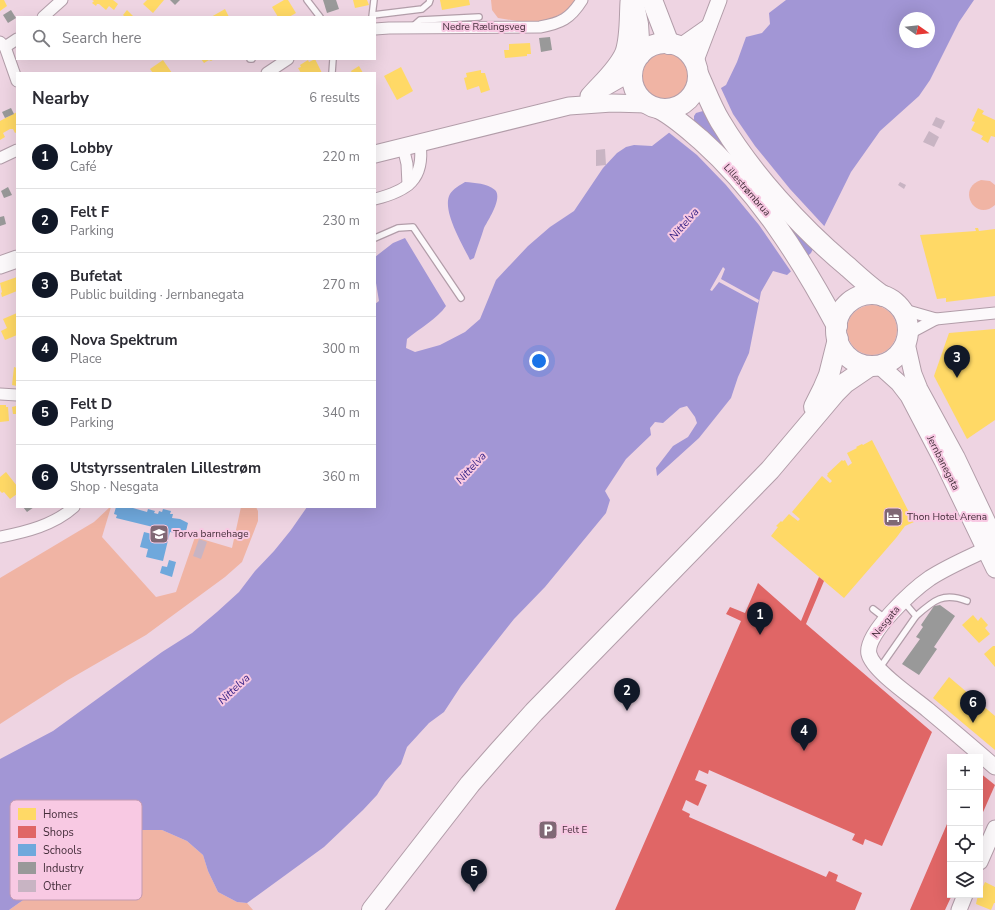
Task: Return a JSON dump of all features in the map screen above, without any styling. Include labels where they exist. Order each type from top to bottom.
[{"type":"highway","points":[[632,0],[638,24],[634,86],[637,93],[659,109],[673,108],[680,106],[687,101],[696,88],[699,74],[689,54],[674,45],[661,43],[655,45],[645,50],[636,63]]},
{"type":"highway","points":[[652,0],[674,45]]},
{"type":"highway","name":"Lillestrømbrua","points":[[699,74],[720,121],[745,157],[780,201],[828,251],[883,296]]},
{"type":"highway","name":"Lillestrømbrua","points":[[659,109],[719,157],[770,216],[810,277],[837,332]]},
{"type":"highway","points":[[372,910],[470,784],[534,712],[730,512],[792,445],[808,424],[845,383],[875,366],[895,358],[901,351],[907,339],[907,321],[901,309],[895,302],[883,296],[870,294],[853,300],[841,313],[829,375],[808,424]]},
{"type":"highway","points":[[837,332],[843,351],[849,358],[857,363],[875,366]]},
{"type":"highway","points":[[381,910],[417,861],[440,823]]},
{"type":"main road","points":[[589,96],[612,70],[624,52],[628,30],[629,0]]},
{"type":"main road","points":[[569,106],[610,86],[636,63]]},
{"type":"main road","points":[[376,154],[569,106],[612,103],[659,109]]},
{"type":"main road","points":[[0,265],[16,259]]},
{"type":"main road","name":"Jernbanegata","points":[[907,339],[913,374],[919,389],[956,457],[992,545],[995,569]]},
{"type":"main road","name":"Jernbanegata","points":[[875,366],[899,383],[909,396],[943,461],[992,545]]},
{"type":"street","points":[[44,16],[62,0]]},
{"type":"street","name":"Nedre Rælingsveg","points":[[376,29],[540,27],[560,22],[572,15],[582,0]]},
{"type":"street","points":[[699,74],[709,26],[719,0]]},
{"type":"street","points":[[674,45],[709,26]]},
{"type":"street","points":[[16,39],[3,44],[16,78]]},
{"type":"street","points":[[268,72],[286,60]]},
{"type":"street","points":[[376,199],[397,193],[408,185],[416,175],[421,153],[420,143]]},
{"type":"street","points":[[403,147],[407,164],[408,185]]},
{"type":"street","points":[[0,158],[16,150]]},
{"type":"street","points":[[901,309],[936,319],[995,313]]},
{"type":"street","points":[[907,339],[936,319]]},
{"type":"street","points":[[0,394],[16,395]]},
{"type":"street","points":[[0,537],[30,530],[49,523],[73,508]]},
{"type":"street","name":"Nesgata","points":[[992,545],[929,579],[886,619],[874,634],[868,649],[872,661],[879,669],[995,767]]},
{"type":"street","points":[[983,855],[995,828]]},
{"type":"street","points":[[959,910],[964,898]]},
{"type":"lane","points":[[307,0],[319,16]]},
{"type":"lane","points":[[374,0],[372,16],[422,9],[430,3],[430,0]]},
{"type":"lane","points":[[410,28],[420,20],[479,17]]},
{"type":"lane","points":[[332,60],[332,72]]},
{"type":"lane","points":[[376,238],[398,228],[414,228],[461,298]]},
{"type":"lane","points":[[879,669],[916,616],[931,602],[938,599],[951,597],[967,601]]},
{"type":"lane","points":[[903,602],[916,616]]},
{"type":"lane","points":[[873,609],[886,619]]},
{"type":"shaded area","points":[[491,0],[587,0],[544,23],[544,21],[523,22],[498,18],[492,10]]},
{"type":"shaded area","points":[[665,53],[678,57],[684,63],[688,76],[684,89],[678,95],[665,99],[652,95],[646,89],[642,76],[646,63],[652,57]]},
{"type":"shaded area","points":[[981,180],[990,181],[995,185],[995,205],[988,209],[981,210],[975,207],[969,196],[970,190],[974,184]]},
{"type":"shaded area","points":[[867,305],[877,305],[890,312],[897,325],[897,335],[890,348],[877,355],[867,355],[858,351],[851,344],[847,335],[847,325],[851,316],[858,309]]},
{"type":"shaded area","points":[[111,508],[102,537],[156,597],[176,592],[195,537],[232,548],[241,508],[256,508],[258,511],[258,521],[242,562],[225,577],[146,635],[68,680],[0,724],[0,578],[94,522]]},
{"type":"shaded area","points":[[142,830],[162,830],[187,841],[203,855],[208,871],[218,892],[237,902],[247,903],[253,910],[9,910],[23,900],[142,900]]},
{"type":"water","name":"Nittelva","points":[[786,0],[974,0],[959,22],[930,80],[919,96],[880,131],[851,172],[811,253],[787,275],[773,271],[761,292],[749,353],[738,377],[731,398],[699,438],[657,476],[656,468],[673,446],[688,437],[697,423],[695,417],[687,406],[680,408],[663,423],[655,422],[650,428],[651,435],[626,459],[605,491],[610,500],[606,513],[545,587],[514,619],[461,686],[444,712],[429,723],[407,747],[401,764],[385,782],[377,795],[324,847],[247,903],[237,902],[218,892],[208,871],[203,855],[187,841],[162,830],[142,830],[142,800],[10,800],[10,900],[23,900],[9,910],[0,910],[0,759],[53,731],[162,652],[192,633],[239,592],[255,571],[291,530],[306,508],[376,508],[376,303],[379,301],[376,283],[376,256],[393,243],[405,238],[446,306],[433,319],[407,339],[406,348],[415,352],[440,345],[465,332],[480,319],[496,280],[528,246],[550,227],[574,211],[603,168],[617,153],[626,147],[634,145],[652,146],[702,107],[716,91],[726,85],[737,62],[746,37],[762,33],[770,24],[769,13]]},
{"type":"water","points":[[465,182],[488,186],[495,190],[497,194],[494,209],[484,228],[474,258],[470,260],[458,237],[448,209],[450,194]]},
{"type":"pier","points":[[720,86],[733,114],[755,146],[790,189],[826,228],[816,249],[705,112],[703,111],[696,113],[694,116],[694,122],[808,259],[792,273],[759,225],[726,185],[697,155],[667,131],[700,105],[715,89]]},
{"type":"pier","points":[[723,267],[725,269],[721,279],[759,300],[758,303],[719,282],[712,291],[710,290]]},
{"type":"building: Homes","points":[[0,0],[4,0],[7,6],[0,11]]},
{"type":"building: Homes","points":[[92,0],[113,0],[118,4],[114,10],[109,6],[106,10],[99,4],[96,6],[92,3],[94,1]]},
{"type":"building: Homes","points":[[147,0],[164,0],[153,13],[143,4]]},
{"type":"building: Homes","points":[[284,0],[288,0],[296,13],[291,16],[277,16],[272,7]]},
{"type":"building: Homes","points":[[353,0],[367,0],[369,5],[355,8]]},
{"type":"building: Homes","points":[[440,0],[469,0],[470,5],[442,10]]},
{"type":"building: Homes","points":[[225,9],[228,16],[213,16]]},
{"type":"building: Homes","points":[[127,10],[133,16],[124,16],[123,15]]},
{"type":"building: Homes","points":[[530,43],[531,54],[527,54],[527,56],[505,58],[504,50],[509,50],[509,44]]},
{"type":"building: Homes","points":[[163,60],[171,72],[152,72],[150,69]]},
{"type":"building: Homes","points":[[202,60],[209,60],[204,63]]},
{"type":"building: Homes","points":[[308,60],[309,62],[316,60],[322,72],[300,72],[298,68],[301,67],[300,65]]},
{"type":"building: Homes","points":[[359,66],[362,72],[352,72]]},
{"type":"building: Homes","points":[[401,67],[413,91],[397,100],[384,76]]},
{"type":"building: Homes","points":[[481,70],[481,73],[485,73],[490,90],[481,93],[479,86],[467,90],[464,78],[467,77],[466,73]]},
{"type":"building: Homes","points":[[978,108],[984,111],[982,114],[995,120],[995,137],[991,136],[988,143],[981,139],[983,136],[971,130],[975,122],[972,121]]},
{"type":"building: Homes","points":[[16,113],[16,132],[13,129],[10,129],[3,133],[5,137],[0,140],[0,121]]},
{"type":"building: Homes","points":[[975,228],[978,228],[979,231],[995,229],[995,296],[946,302],[946,298],[937,299],[920,235],[976,231]]},
{"type":"building: Homes","points":[[16,277],[16,291],[2,297],[0,283]]},
{"type":"building: Homes","points":[[16,313],[16,335],[5,340],[1,331],[7,328],[3,319]]},
{"type":"building: Homes","points":[[995,329],[995,420],[967,439],[934,376],[949,333]]},
{"type":"building: Homes","points":[[14,367],[16,368],[16,386],[12,385]]},
{"type":"building: Homes","points":[[0,405],[6,405],[6,407],[8,407],[9,421],[0,422]]},
{"type":"building: Homes","points":[[16,406],[16,414],[13,414],[12,407]]},
{"type":"building: Homes","name":"Thon Hotel Arena","points":[[872,440],[914,522],[905,526],[844,598],[771,536],[778,527],[776,526],[789,514],[798,521],[800,519],[792,512],[822,476],[830,483],[832,481],[827,474],[842,460],[845,460],[848,466],[852,463],[847,453]]},
{"type":"building: Homes","points":[[6,472],[16,485],[16,495],[10,499],[4,492],[2,493],[0,491],[0,477]]},
{"type":"building: Homes","points":[[973,615],[978,621],[981,617],[988,625],[985,628],[990,634],[979,643],[962,625]]},
{"type":"building: Homes","points":[[995,646],[995,667],[984,654]]},
{"type":"building: Homes","points":[[949,677],[995,716],[995,750],[933,698]]},
{"type":"building: Homes","points":[[985,882],[995,887],[995,903],[991,910],[976,904],[977,898],[983,898],[983,887]]},
{"type":"building: Shops","points":[[819,577],[824,581],[806,624],[932,732],[882,846],[865,839],[863,845],[852,840],[855,834],[709,770],[708,774],[699,770],[695,780],[707,785],[698,806],[686,800],[682,810],[690,814],[689,817],[826,877],[829,871],[838,875],[836,881],[862,893],[855,910],[615,910],[741,621],[726,614],[730,607],[745,613],[758,583],[801,621]]},
{"type":"building: Shops","points":[[983,775],[995,785],[983,812]]},
{"type":"building: Shops","points":[[947,824],[947,898],[951,898],[945,910],[910,910]]},
{"type":"building: Schools","points":[[116,508],[133,508],[147,512],[148,509],[155,511],[154,513],[158,514],[159,511],[162,512],[163,509],[171,511],[170,514],[173,514],[172,518],[180,519],[188,523],[185,535],[170,532],[163,561],[146,557],[148,549],[140,547],[144,532],[152,534],[153,527],[116,518],[117,515],[114,514]]},
{"type":"building: Schools","points":[[169,560],[176,562],[172,577],[160,573],[162,566],[167,567]]},
{"type":"building: Industry","points":[[170,0],[180,0],[175,5]]},
{"type":"building: Industry","points":[[323,0],[336,0],[339,9],[327,13]]},
{"type":"building: Industry","points":[[11,10],[16,18],[8,23],[3,15]]},
{"type":"building: Industry","points":[[550,37],[552,50],[541,52],[539,38]]},
{"type":"building: Industry","points":[[11,108],[14,114],[5,118],[2,112]]},
{"type":"building: Industry","points":[[8,187],[12,195],[4,198],[1,191]]},
{"type":"building: Industry","points":[[4,216],[6,224],[0,226],[0,217]]},
{"type":"building: Industry","points":[[24,508],[33,508],[27,512]]},
{"type":"building: Industry","points":[[940,605],[955,616],[934,647],[937,649],[919,675],[902,664],[920,639],[916,637],[923,627],[921,625],[934,606]]},
{"type":"building: Other","points":[[936,117],[945,121],[941,129],[932,125]]},
{"type":"building: Other","points":[[929,131],[939,137],[934,147],[923,142]]},
{"type":"building: Other","points":[[605,149],[606,165],[596,166],[596,150]]},
{"type":"building: Other","points":[[900,182],[906,185],[904,189],[898,185]]},
{"type":"building: Other","points":[[199,539],[207,542],[201,559],[193,556]]},
{"type":"place","name":"Bufetat","points":[[957,378]]},
{"type":"place","name":"Thon Hotel Arena","points":[[893,517]]},
{"type":"place","name":"Torva barnehage","points":[[159,534]]},
{"type":"place","name":"Lobby","points":[[760,635]]},
{"type":"place","name":"Felt F","points":[[627,711]]},
{"type":"place","name":"Utstyrssentralen Lillestrøm","points":[[973,723]]},
{"type":"place","name":"Nova Spektrum","points":[[804,751]]},
{"type":"place","name":"Felt E","points":[[548,830]]},
{"type":"place","name":"Felt D","points":[[474,892]]}]
